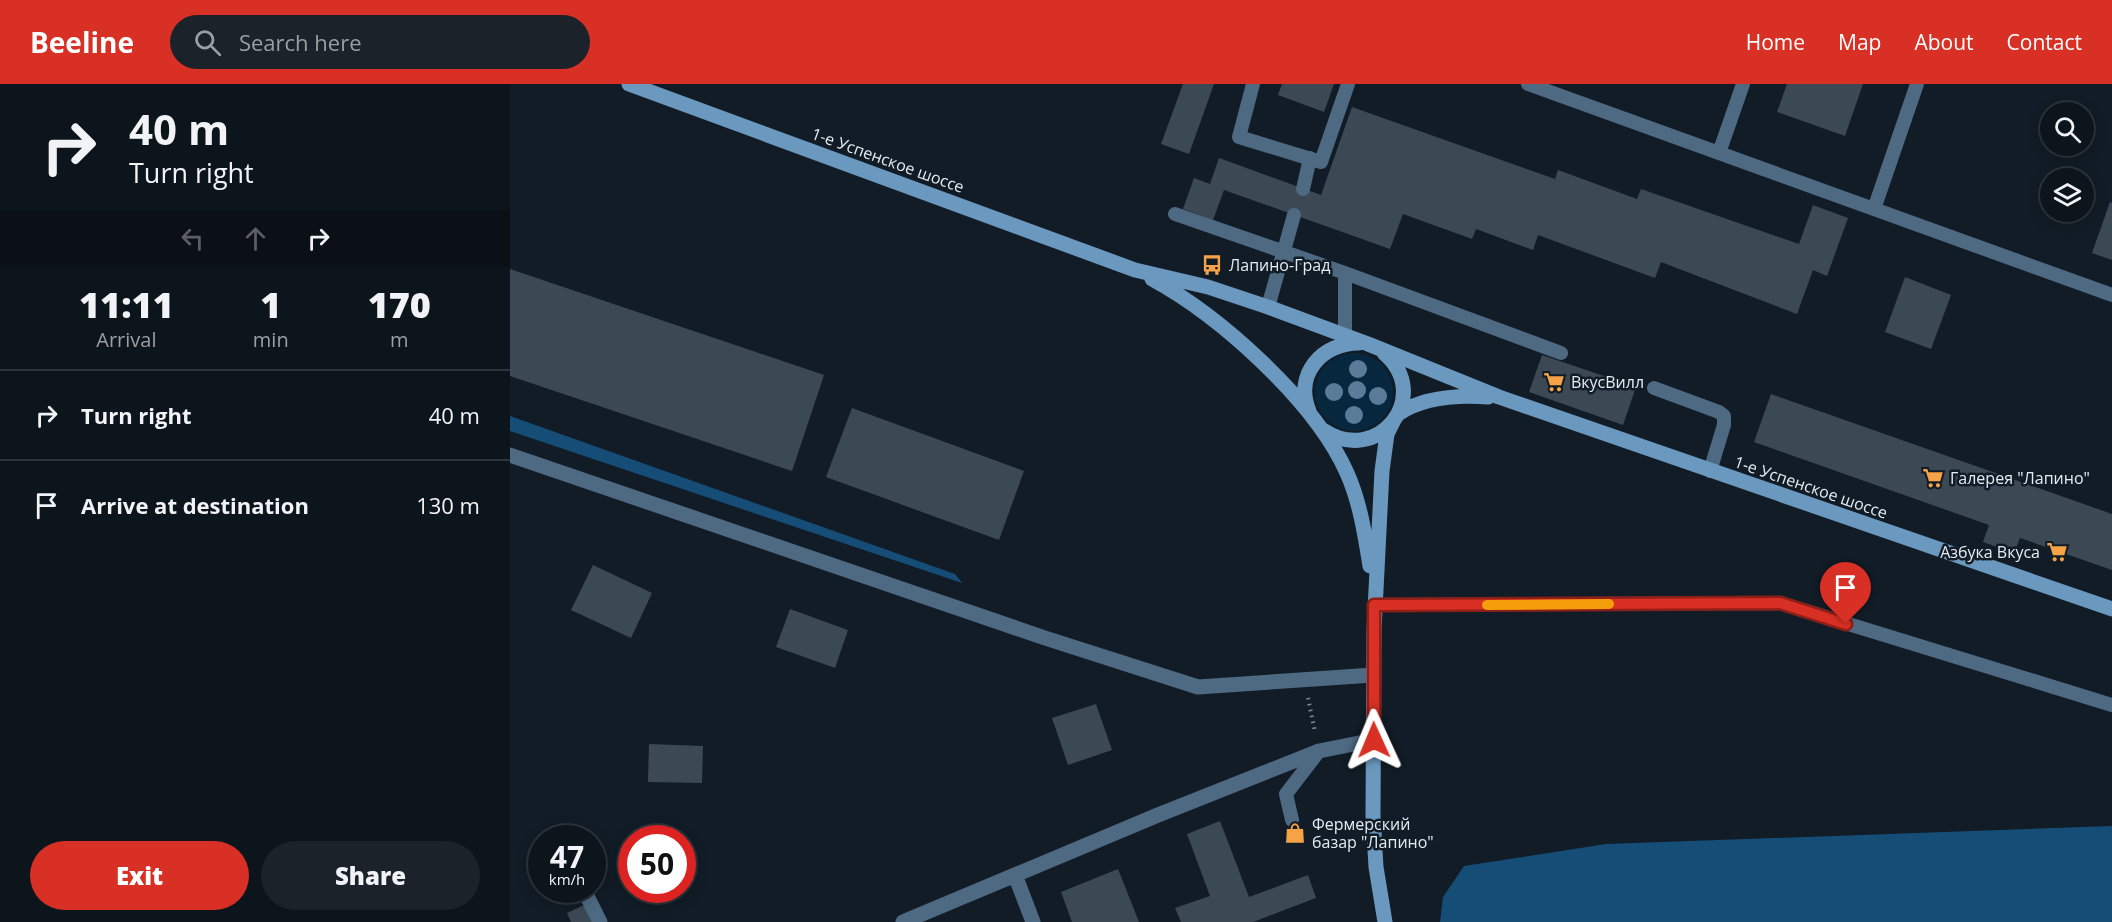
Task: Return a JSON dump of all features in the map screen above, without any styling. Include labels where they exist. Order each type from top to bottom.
[{"type":"main road","name":"1-е Успенское шоссе","points":[[629,84],[1135,270],[1208,287],[1268,307],[1499,397],[2112,609]]},
{"type":"main road","name":"1-е Успенское шоссе","points":[[1135,270],[1193,304],[1222,327],[1274,374],[1314,419],[1332,435],[1350,441],[1360,440],[1378,435],[1395,418],[1416,405],[1442,399],[1475,396],[1499,397]]},
{"type":"main road","name":"1-е Успенское шоссе","points":[[1358,343],[1372,346],[1392,360],[1401,376],[1403,396],[1388,434],[1382,471],[1375,597],[1355,497],[1347,474],[1335,450],[1314,419],[1305,397],[1305,388],[1316,361],[1339,345],[1358,343]]},
{"type":"main road","points":[[1375,597],[1373,816],[1376,867],[1385,922]]},
{"type":"street","points":[[510,454],[1045,638],[1198,687],[1373,675]]},
{"type":"street","points":[[903,922],[1158,815],[1319,751],[1374,740]]},
{"type":"street","points":[[1015,875],[1033,922]]},
{"type":"street","points":[[590,903],[600,922]]},
{"type":"lane","points":[[1253,84],[1239,136],[1321,162],[1348,84]]},
{"type":"lane","points":[[1528,84],[2112,295]]},
{"type":"lane","points":[[1719,153],[1743,84]]},
{"type":"lane","points":[[1874,209],[1917,84]]},
{"type":"lane","points":[[1303,189],[1310,158]]},
{"type":"lane","points":[[1175,214],[1345,273],[1561,353]]},
{"type":"lane","points":[[1268,307],[1294,215]]},
{"type":"lane","points":[[1345,273],[1345,336]]},
{"type":"lane","points":[[1654,388],[1719,412],[1724,416],[1724,425],[1710,471]]},
{"type":"lane","points":[[1375,597],[1780,603],[2112,705]]},
{"type":"lane","points":[[1292,820],[1286,794],[1319,751]]},
{"type":"path","points":[[1305,679],[1319,751]]},
{"type":"shaded area","points":[[1354,353],[1369,356],[1382,364],[1390,377],[1393,392],[1390,407],[1382,420],[1369,428],[1354,431],[1339,428],[1326,420],[1318,407],[1315,392],[1318,377],[1326,364],[1339,356]]},
{"type":"shaded area","points":[[510,416],[955,574],[962,583],[510,431]]},
{"type":"shaded area","points":[[2112,826],[2112,922],[1440,922],[1443,897],[1464,866],[1606,844]]},
{"type":"building","points":[[1183,84],[1214,84],[1189,154],[1161,144]]},
{"type":"building","points":[[1282,84],[1334,84],[1324,112],[1278,95]]},
{"type":"building","points":[[1787,84],[1863,84],[1845,136],[1777,112]]},
{"type":"building","points":[[1352,107],[1555,179],[1558,170],[1637,199],[1641,189],[1799,244],[1813,205],[1848,218],[1827,276],[1813,270],[1797,314],[1661,262],[1655,278],[1538,235],[1533,250],[1476,229],[1472,239],[1403,214],[1390,249],[1224,190],[1213,220],[1183,209],[1194,178],[1210,184],[1219,158],[1321,195]]},
{"type":"building","points":[[2110,202],[2112,203],[2112,260],[2092,253]]},
{"type":"building","points":[[510,269],[824,375],[792,471],[510,376]]},
{"type":"building","points":[[1905,277],[1951,295],[1931,349],[1885,332]]},
{"type":"building","points":[[1542,355],[1636,387],[1623,425],[1529,392]]},
{"type":"building","name":"Галерея \"Лапино\"","points":[[1771,394],[2112,514],[2112,570],[2020,538],[2014,553],[1983,542],[1989,525],[1754,442]]},
{"type":"building","points":[[852,408],[1024,471],[999,540],[826,477]]},
{"type":"building","points":[[593,565],[652,593],[631,638],[571,610]]},
{"type":"building","points":[[790,609],[848,630],[835,668],[776,647]]},
{"type":"building","points":[[1096,704],[1112,750],[1068,765],[1052,718]]},
{"type":"building","points":[[649,744],[703,746],[702,783],[648,782]]},
{"type":"building","points":[[1220,821],[1249,897],[1308,875],[1316,898],[1253,922],[1181,922],[1175,908],[1210,896],[1187,834]]},
{"type":"building","points":[[1118,869],[1139,922],[1072,922],[1061,892]]},
{"type":"building","points":[[584,905],[592,922],[571,922],[567,913]]},
{"type":"slow traffic","points":[[1487,605],[1609,604]]},
{"type":"place","name":"Лапино-Град","points":[[1212,265]]},
{"type":"place","name":"ВкусВилл","points":[[1554,382]]},
{"type":"place","name":"Галерея \"Лапино\"","points":[[1933,478]]},
{"type":"place","name":"Азбука Вкуса","points":[[2057,552]]},
{"type":"place","name":"Фермерский базар \"Лапино\"","points":[[1295,833]]},
{"type":"route","points":[[1374,740],[1374,605],[1780,603],[1846,624]]}]
